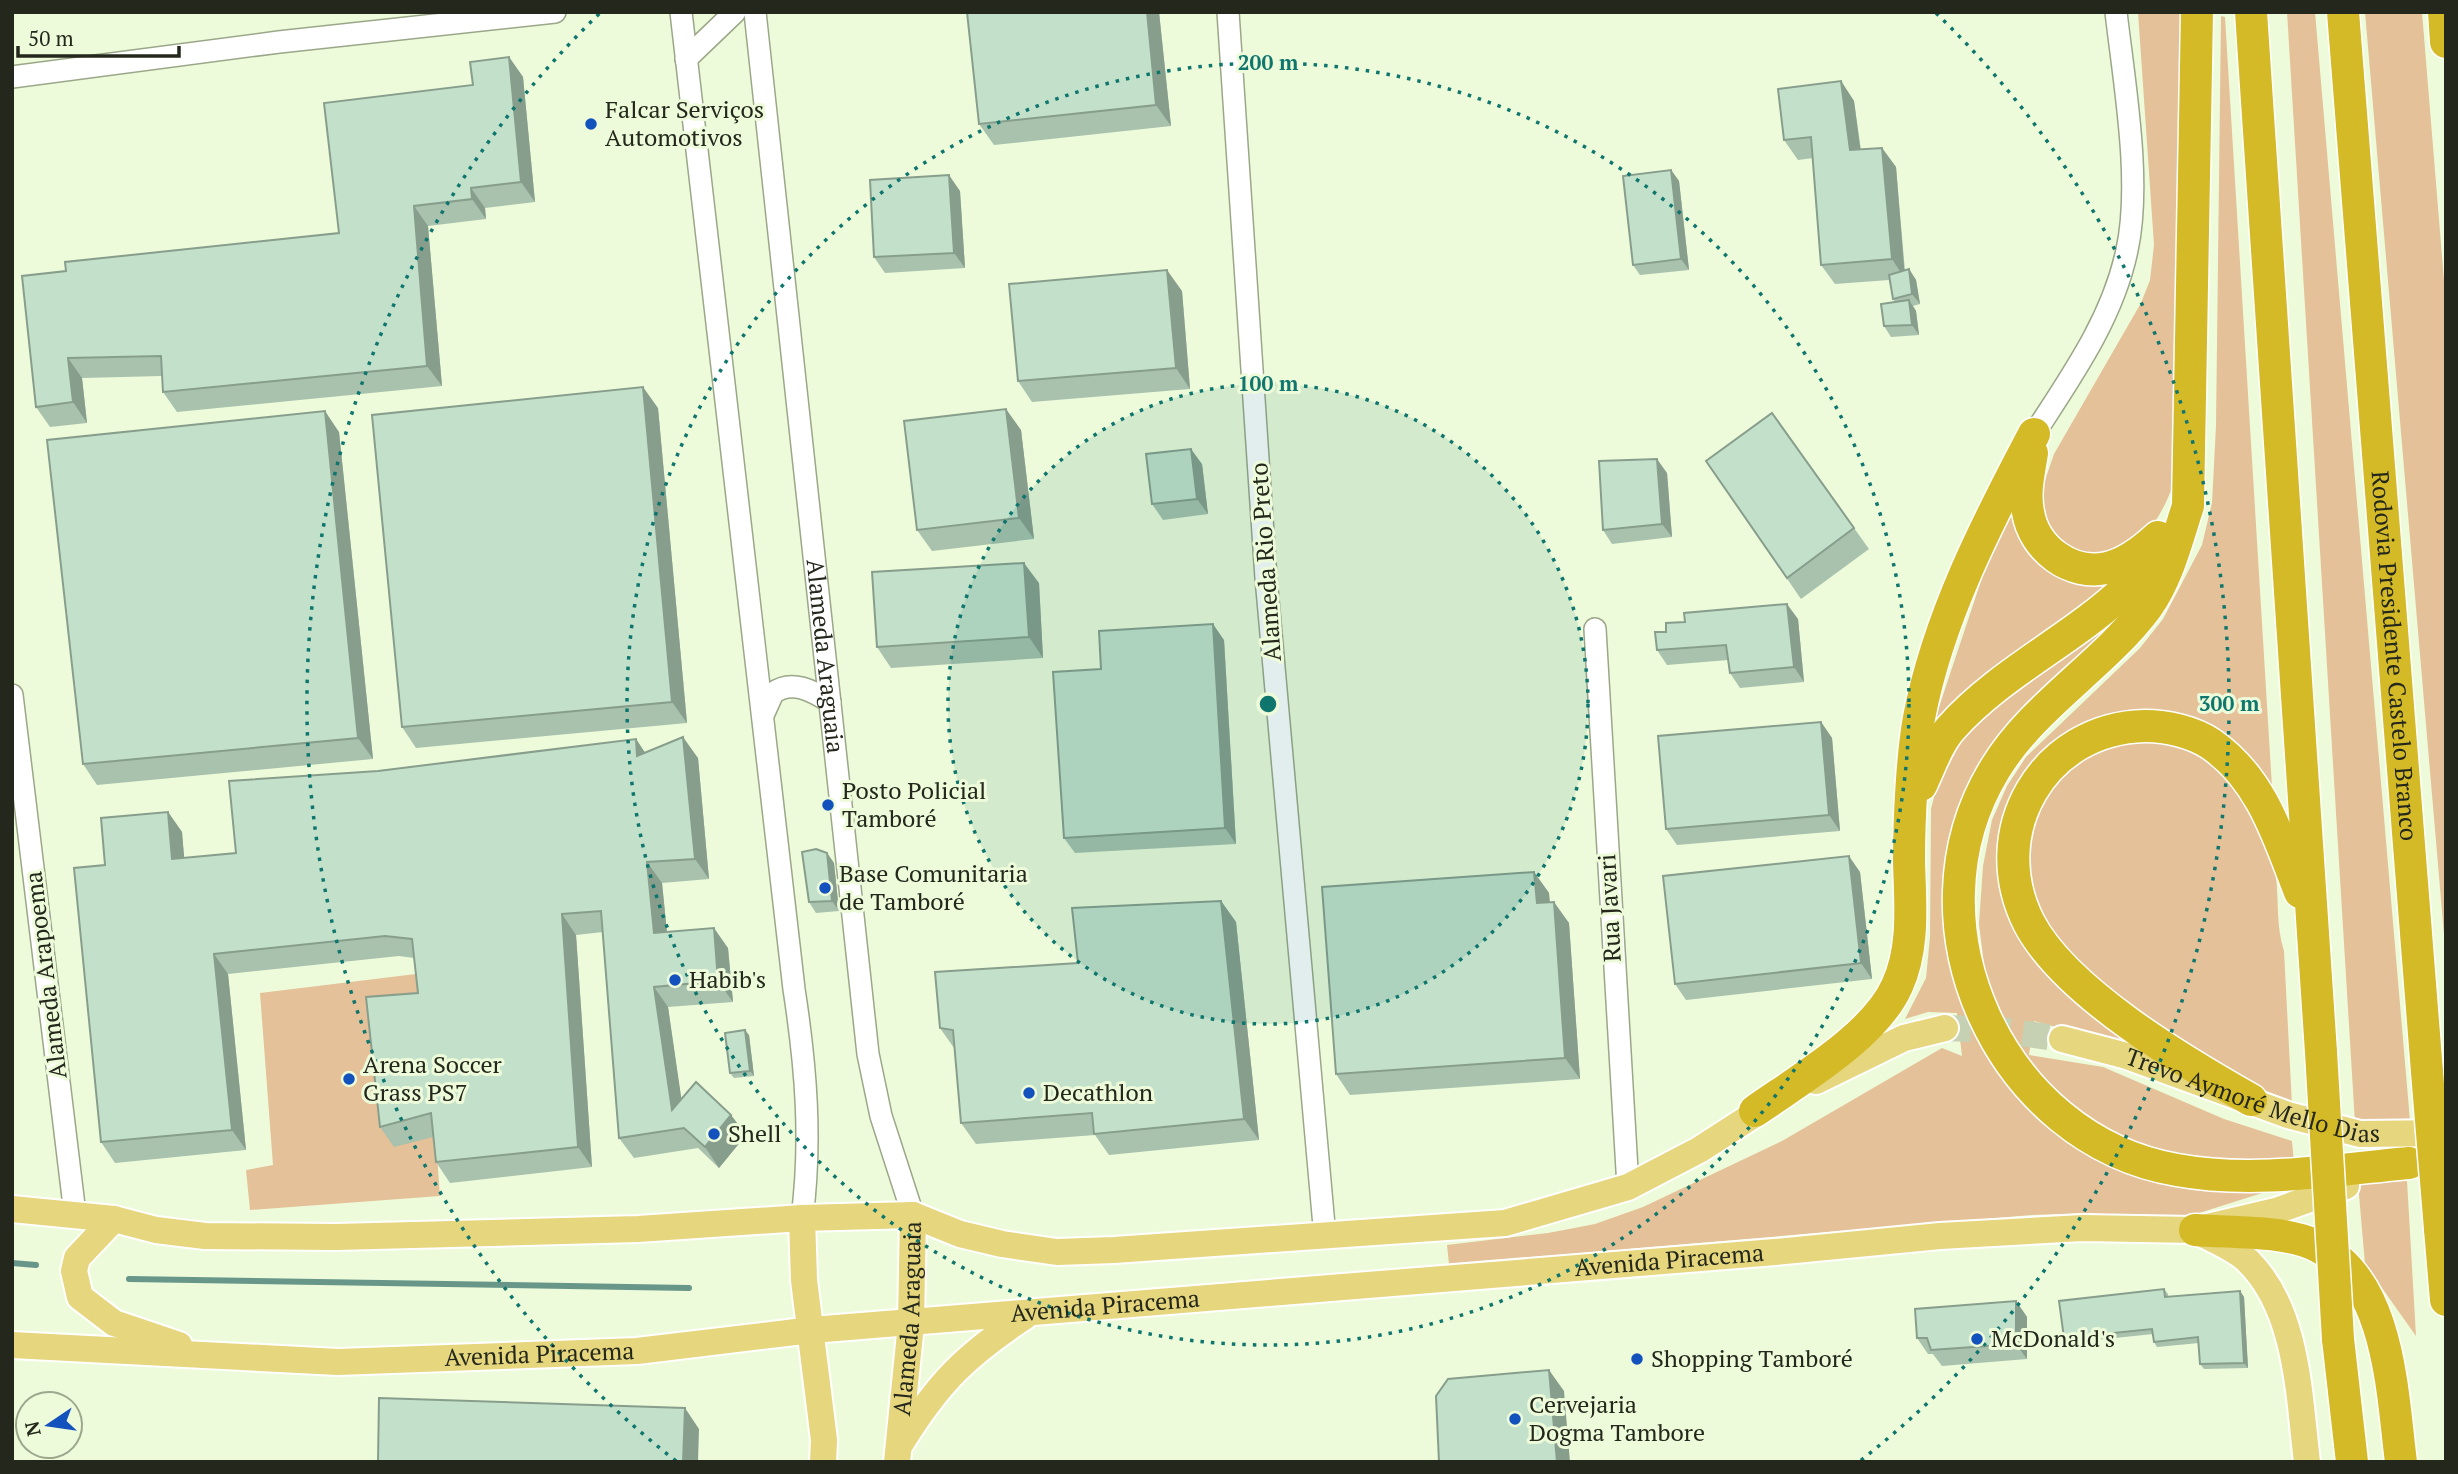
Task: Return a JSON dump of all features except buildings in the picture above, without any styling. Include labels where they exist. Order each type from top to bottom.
[{"type":"highway","points":[[2197,12],[2188,506],[2177,540],[2149,604],[2106,653],[2027,729],[1996,768],[1977,809],[1959,880],[1958,915],[1976,1000],[2006,1060],[2032,1092],[2080,1133],[2117,1153],[2175,1170],[2227,1176],[2277,1175],[2409,1163]]},
{"type":"highway","points":[[2251,12],[2338,1339],[2353,1462]]},
{"type":"highway","name":"Rodovia Presidente Castelo Branco","points":[[2343,12],[2386,584],[2446,1300]]},
{"type":"highway","points":[[2444,12],[2446,42]]},
{"type":"highway","points":[[2035,435],[2026,492],[2028,515],[2035,534],[2047,549],[2072,567],[2108,568],[2131,558],[2157,539],[2188,506]]},
{"type":"highway","points":[[1755,1111],[1866,1027],[1897,986],[1905,961],[1910,927],[1912,806],[1919,718],[1941,641],[1987,523],[2035,435]]},
{"type":"highway","points":[[1912,806],[1950,730],[1990,691],[2121,595],[2177,540]]},
{"type":"highway","points":[[2251,1100],[2185,1063],[2115,1012],[2077,981],[2052,954],[2030,924],[2017,893],[2012,862],[2014,833],[2037,781],[2050,764],[2074,745],[2094,735],[2129,727],[2158,726],[2187,733],[2211,744],[2256,790],[2274,823],[2311,919]]},
{"type":"highway","points":[[2195,1230],[2296,1239],[2319,1246],[2346,1269],[2362,1288],[2383,1342],[2400,1462]]},
{"type":"main road","points":[[12,1209],[114,1219],[156,1230],[205,1236],[336,1237],[638,1229],[802,1217],[913,1215],[960,1234],[1056,1252],[1325,1237],[1505,1223],[1628,1187],[1699,1150],[1755,1111],[1904,1038],[1945,1028]]},
{"type":"main road","name":"Trevo Aymoré Mello Dias","points":[[2062,1039],[2127,1056],[2288,1115],[2360,1134],[2446,1133]]},
{"type":"main road","name":"Trevo Aymoré Mello Dias","points":[[2195,1230],[2276,1211],[2409,1163],[2446,1164]]},
{"type":"main road","name":"Alameda Araguaia","points":[[897,1455],[911,1324],[913,1215]]},
{"type":"main road","points":[[802,1217],[804,1279],[824,1440],[823,1462]]},
{"type":"main road","points":[[114,1219],[77,1258],[74,1271],[80,1297],[114,1323],[209,1355]]},
{"type":"main road","name":"Avenida Piracema","points":[[12,1345],[338,1362],[637,1351],[812,1330],[911,1324],[1940,1236],[2083,1228],[2195,1230]]},
{"type":"main road","points":[[2195,1230],[2247,1260],[2268,1287],[2289,1343],[2307,1462]]},
{"type":"main road","points":[[897,1455],[952,1371],[993,1337],[1029,1314]]},
{"type":"street","points":[[12,77],[279,42],[555,12]]},
{"type":"street","points":[[681,12],[794,989],[806,1068],[809,1166],[802,1217]]},
{"type":"street","points":[[687,60],[735,12]]},
{"type":"street","name":"Alameda Araguaia","points":[[755,12],[868,1054],[881,1116],[913,1215]]},
{"type":"street","name":"Alameda Rio Preto","points":[[1228,12],[1266,578],[1325,1237]]},
{"type":"street","points":[[2035,435],[2086,353],[2120,278],[2127,250],[2131,222],[2130,153],[2116,12]]},
{"type":"street","name":"Rua Javari","points":[[1595,629],[1628,1187]]},
{"type":"street","points":[[764,713],[773,693],[788,687],[814,692],[830,702]]},
{"type":"street","name":"Alameda Arapoema","points":[[12,695],[19,807],[75,1214]]},
{"type":"shaded area","points":[[2138,12],[2184,12],[2180,468],[2161,512],[2139,541],[2114,553],[2087,560],[2045,533],[2041,492],[2054,454],[2141,303],[2150,280],[2154,245]]},
{"type":"shaded area","points":[[2287,12],[2315,12],[2410,1121],[2355,1123]]},
{"type":"shaded area","points":[[2365,12],[2422,12],[2446,305],[2446,958]]},
{"type":"shaded area","points":[[2221,16],[2225,17],[2272,787],[2242,755],[2117,721],[2017,798],[2037,961],[2067,996],[2125,1035],[2128,1041],[2127,1047],[2034,1021],[2029,1055],[2103,1067],[2224,1119],[2292,1141],[2294,1163],[2223,1166],[2129,1145],[2049,1090],[2013,1042],[1997,1009],[1985,972],[1979,924],[1983,866],[1992,820],[2007,786],[2026,757],[2140,648],[2163,619],[2202,545],[2212,503],[2216,426]]},
{"type":"shaded area","points":[[2011,516],[2022,541],[2039,564],[2074,580],[2116,583],[1929,737],[2000,524]]},
{"type":"shaded area","points":[[2112,625],[1977,790],[1966,1011],[1983,1048],[2004,1081],[2067,1143],[2099,1161],[2167,1184],[2217,1192],[2278,1188],[2174,1221],[2089,1213],[2032,1215],[1449,1264],[1447,1245],[1548,1233],[1595,1224],[1643,1207],[1782,1141],[1942,1048],[1962,1056],[1957,1013],[1928,1012],[1905,1019],[1926,978],[1930,937],[1931,809],[1940,774],[1961,734],[1982,709]]},
{"type":"shaded area","points":[[2132,741],[2178,745],[2205,754],[2230,775],[2242,791],[2261,827],[2276,877],[2284,951],[2292,1105],[2250,1087],[2109,999],[2043,927],[2026,885],[2024,839],[2039,806],[2062,771],[2091,753]]},
{"type":"shaded area","name":"Arena Soccer Grass PS7","points":[[424,973],[440,1196],[250,1210],[246,1170],[273,1165],[260,993]]},
{"type":"shaded area","points":[[2407,1181],[2416,1336],[2365,1264],[2358,1183]]},
{"type":"waterway","points":[[12,1263],[36,1265]]},
{"type":"waterway","points":[[129,1279],[689,1288]]},
{"type":"tunnel","points":[[1945,1028],[2000,1030],[2062,1039]]},
{"type":"place","name":"Falcar Serviços Automotivos","points":[[591,124]]},
{"type":"place","name":"Posto Policial Tamboré","points":[[828,805]]},
{"type":"place","name":"Base Comunitaria de Tamboré","points":[[825,888]]},
{"type":"place","name":"Habib's","points":[[675,980]]},
{"type":"place","name":"Arena Soccer Grass PS7","points":[[349,1079]]},
{"type":"place","name":"Decathlon","points":[[1029,1093]]},
{"type":"place","name":"Shell","points":[[714,1134]]},
{"type":"place","name":"McDonald's","points":[[1977,1339]]},
{"type":"place","name":"Shopping Tamboré","points":[[1637,1359]]},
{"type":"place","name":"Cervejaria Dogma Tambore","points":[[1515,1419]]}]
